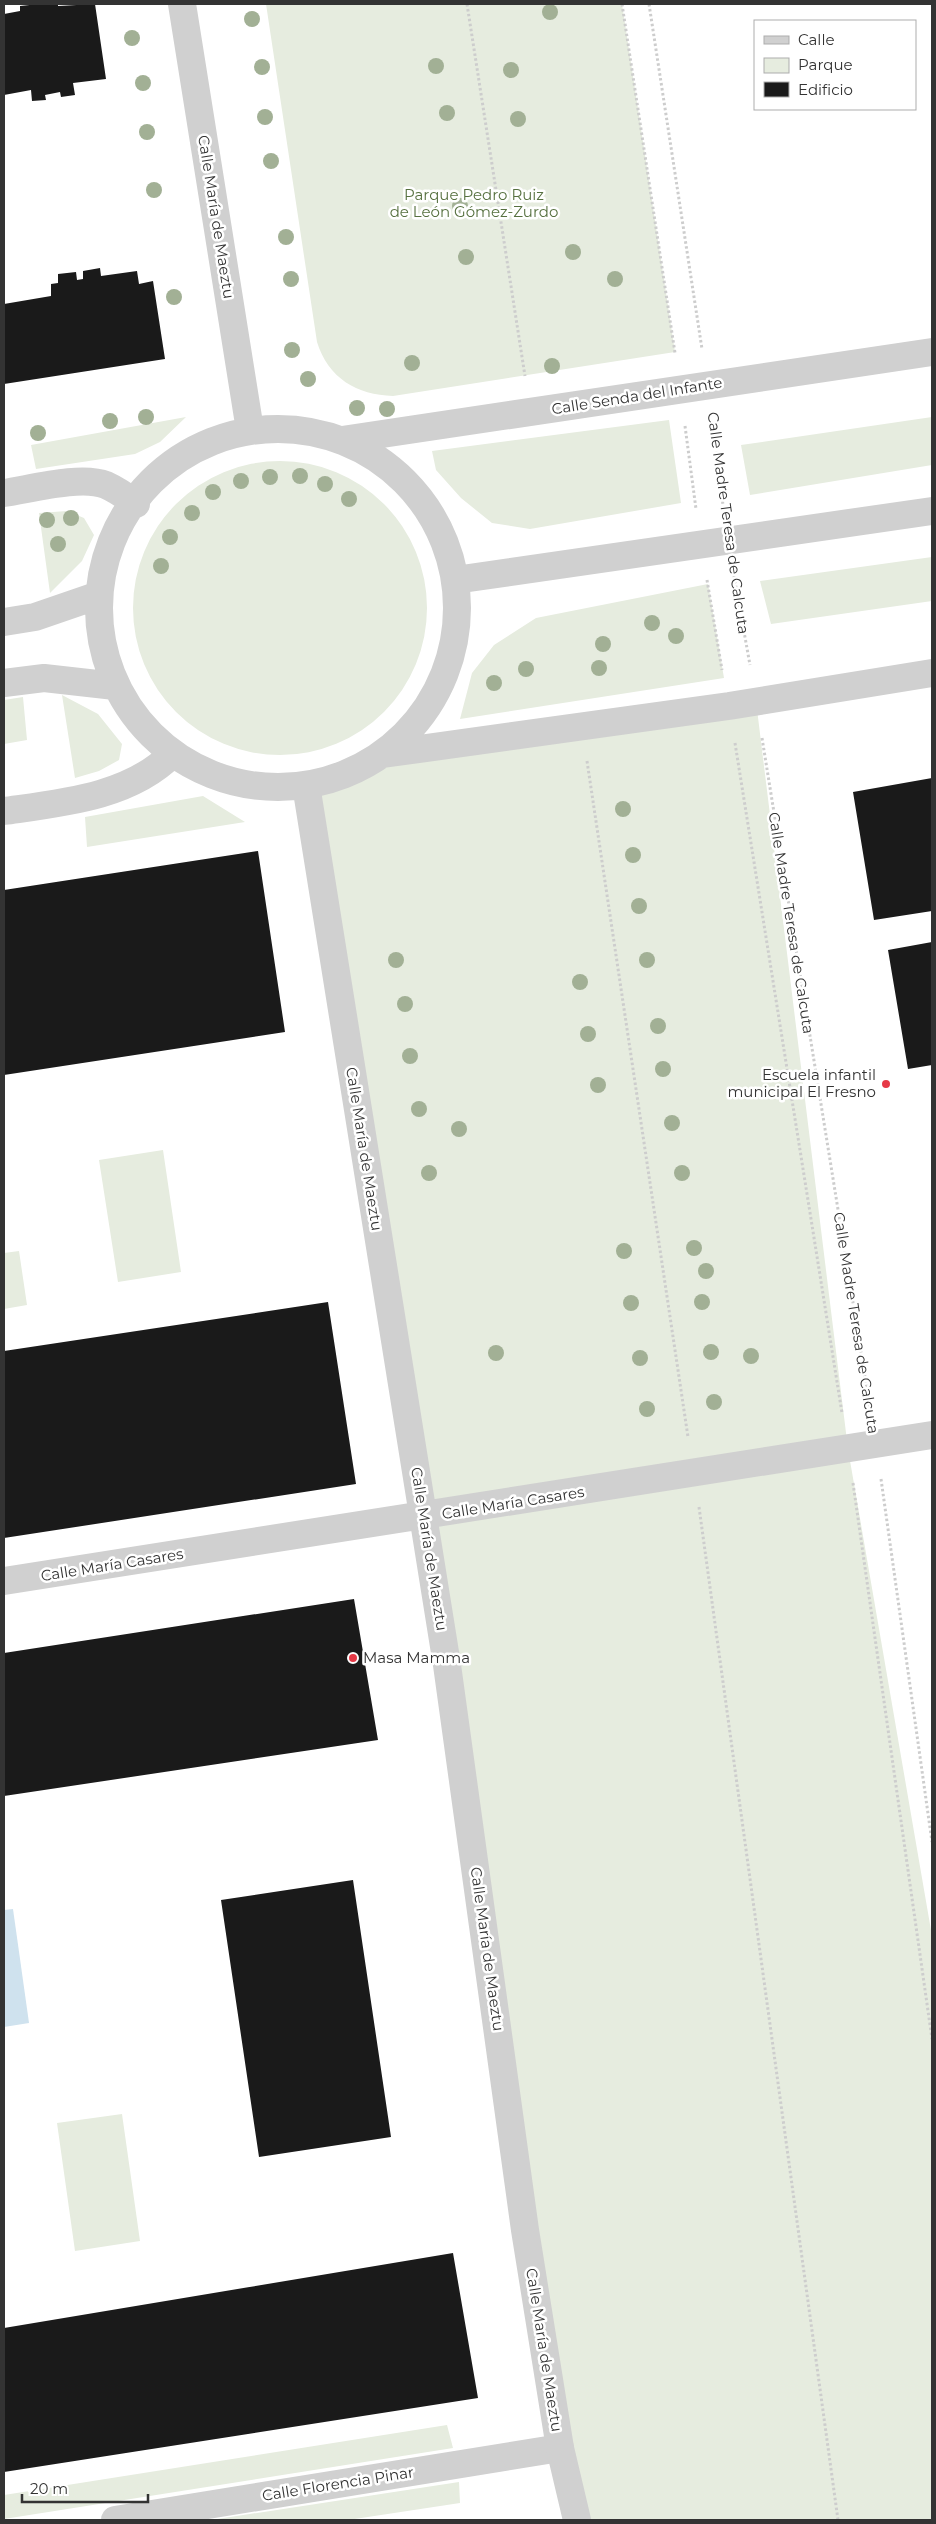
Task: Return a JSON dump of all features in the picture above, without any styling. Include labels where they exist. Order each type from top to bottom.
[{"type":"street","name":"Calle María de Maeztu","points":[[182,4],[250,430]]},
{"type":"street","name":"Calle Senda del Infante","points":[[342,440],[932,352]]},
{"type":"street","points":[[250,430],[297,430],[342,440],[383,462],[417,494],[442,534],[455,580],[456,629],[444,676],[419,719],[383,754],[347,774],[306,785],[259,787],[214,777],[172,754],[140,724],[115,686],[101,642],[99,595],[109,546],[136,504],[165,468],[205,444],[250,430]]},
{"type":"street","points":[[4,493],[82,481],[95,482],[111,488],[136,504]]},
{"type":"street","points":[[455,580],[701,546],[728,540],[932,511]]},
{"type":"street","points":[[4,622],[35,617],[99,595]]},
{"type":"street","points":[[383,754],[729,706],[932,673]]},
{"type":"street","points":[[4,683],[44,678],[115,686]]},
{"type":"street","points":[[4,811],[60,803],[115,789],[156,770],[172,754]]},
{"type":"street","name":"Calle María de Maeztu","points":[[306,785],[449,1675],[525,2230],[560,2448],[577,2520]]},
{"type":"street","name":"Calle María Casares","points":[[4,1582],[932,1435]]},
{"type":"street","name":"Calle Florencia Pinar","points":[[116,2520],[560,2448]]},
{"type":"path","points":[[467,4],[531,412]]},
{"type":"path","points":[[622,4],[681,390],[701,546],[729,706],[848,1449],[932,2039]]},
{"type":"path","name":"Calle Madre Teresa de Calcuta","points":[[649,4],[708,385],[728,540],[756,701],[875,1443],[932,1842]]},
{"type":"path","points":[[582,726],[694,1474],[838,2520]]},
{"type":"green space","name":"Parque Pedro Ruiz de León Gómez-Zurdo","points":[[266,4],[622,4],[675,352],[393,396],[380,395],[356,388],[336,375],[322,355],[317,342]]},
{"type":"green space","points":[[186,417],[160,442],[135,454],[36,469],[31,445]]},
{"type":"green space","points":[[932,417],[932,465],[750,495],[741,445]]},
{"type":"green space","points":[[669,420],[681,503],[530,529],[492,523],[461,498],[436,470],[432,451]]},
{"type":"green space","points":[[266,461],[294,461],[323,467],[350,478],[374,494],[394,514],[410,538],[421,565],[425,579],[427,608],[425,637],[410,678],[394,702],[374,722],[350,738],[323,749],[294,755],[266,755],[237,749],[210,738],[186,722],[166,702],[150,678],[139,651],[133,622],[133,594],[139,565],[150,538],[166,514],[186,494],[210,478],[237,467]]},
{"type":"green space","points":[[67,511],[84,518],[94,535],[82,561],[50,593],[39,513]]},
{"type":"green space","points":[[932,557],[932,601],[771,624],[760,581]]},
{"type":"green space","points":[[708,584],[724,678],[460,719],[472,673],[494,645],[536,618]]},
{"type":"green space","points":[[62,695],[98,714],[122,744],[119,760],[99,771],[75,778]]},
{"type":"green space","points":[[23,697],[27,740],[4,744],[4,700]]},
{"type":"green space","points":[[756,701],[848,1449],[932,1936],[932,2520],[577,2520],[306,785],[347,774],[383,754]]},
{"type":"green space","points":[[203,796],[245,822],[87,847],[85,817]]},
{"type":"green space","points":[[163,1150],[181,1272],[118,1282],[99,1160]]},
{"type":"green space","points":[[19,1251],[27,1305],[4,1309],[4,1253]]},
{"type":"green space","points":[[122,2114],[140,2241],[75,2251],[57,2123]]},
{"type":"green space","points":[[447,2425],[453,2448],[4,2519],[4,2495]]},
{"type":"green space","points":[[459,2482],[460,2503],[348,2520],[211,2520]]},
{"type":"water","points":[[13,1909],[29,2023],[4,2027],[4,1910]]},
{"type":"building","points":[[58,4],[58,6],[95,4],[106,79],[73,83],[75,95],[61,97],[60,92],[45,95],[46,100],[32,101],[31,90],[4,95],[4,14],[20,11],[20,6]]},
{"type":"building","points":[[100,268],[101,276],[137,271],[139,284],[153,281],[165,359],[4,384],[4,304],[51,296],[51,284],[58,283],[58,274],[76,272],[77,280],[83,279],[83,271]]},
{"type":"building","points":[[932,778],[932,911],[874,920],[853,792]]},
{"type":"building","points":[[258,851],[285,1032],[4,1075],[4,890]]},
{"type":"building","points":[[932,942],[932,1065],[908,1069],[888,950]]},
{"type":"building","points":[[328,1302],[356,1484],[4,1538],[4,1351]]},
{"type":"building","points":[[354,1599],[378,1740],[4,1796],[4,1653]]},
{"type":"building","points":[[353,1880],[391,2137],[259,2157],[221,1900]]},
{"type":"building","points":[[453,2253],[478,2398],[4,2472],[4,2328]]},
{"type":"place","name":"Escuela infantil municipal El Fresno","points":[[886,1084]]},
{"type":"place","name":"Masa Mamma","points":[[353,1658]]}]
